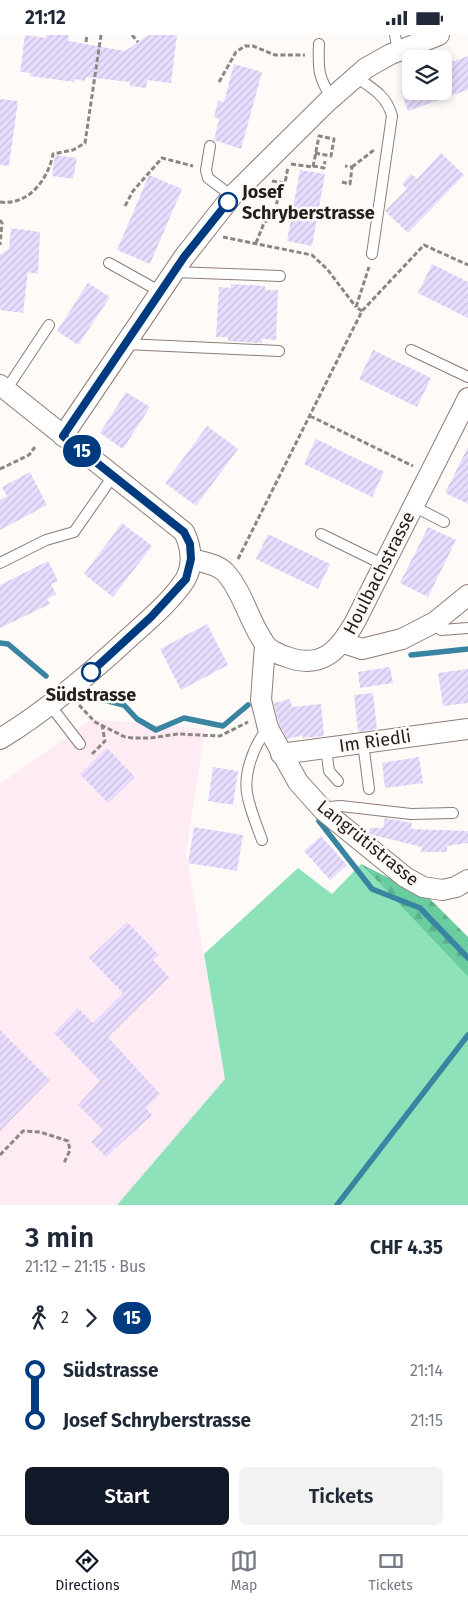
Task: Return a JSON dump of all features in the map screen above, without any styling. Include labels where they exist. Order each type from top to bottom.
[{"type":"street","points":[[63,436],[174,271],[232,196],[332,98],[397,43],[439,35]]},
{"type":"street","points":[[0,739],[50,705],[91,672],[151,617],[186,579],[191,559],[190,544],[184,532],[3,388]]},
{"type":"street","name":"Houlbachstrasse","points":[[265,645],[280,655],[302,661],[315,660],[331,654],[344,643],[468,398]]},
{"type":"street","points":[[191,559],[212,565],[225,572],[242,596],[265,645]]},
{"type":"street","points":[[344,643],[362,649],[402,639],[435,622],[468,595]]},
{"type":"street","name":"Langrütistrasse","points":[[265,645],[261,700],[266,720],[281,753],[298,782],[324,811],[405,877],[423,887],[442,890],[456,887],[468,880]]},
{"type":"street","name":"Im Riedli","points":[[281,753],[468,729]]},
{"type":"lane","points":[[319,44],[318,69],[322,84],[332,98]]},
{"type":"lane","points":[[356,77],[382,95],[389,104],[392,116],[372,254]]},
{"type":"lane","points":[[210,147],[207,167],[208,178],[232,196]]},
{"type":"lane","points":[[109,263],[161,292]]},
{"type":"lane","points":[[174,271],[280,276]]},
{"type":"lane","points":[[3,388],[48,325]]},
{"type":"lane","points":[[125,344],[279,351]]},
{"type":"lane","points":[[411,350],[468,377]]},
{"type":"lane","points":[[0,563],[46,540],[74,532],[113,475]]},
{"type":"lane","points":[[413,506],[444,522]]},
{"type":"lane","points":[[321,534],[384,565]]},
{"type":"lane","points":[[435,622],[441,630],[468,629]]},
{"type":"lane","points":[[50,705],[80,744]]},
{"type":"lane","points":[[262,839],[248,799],[246,785],[266,720]]},
{"type":"lane","points":[[362,743],[369,789]]},
{"type":"lane","points":[[326,748],[330,771],[338,781]]},
{"type":"lane","points":[[324,811],[330,807],[341,806],[411,814],[453,813]]},
{"type":"path","points":[[86,42],[87,35]]},
{"type":"path","points":[[0,202],[11,203],[28,197],[45,175],[53,154],[73,150],[84,143],[101,35]]},
{"type":"path","points":[[132,35],[138,42]]},
{"type":"path","points":[[219,82],[236,52],[245,47],[253,46],[275,55],[318,56]]},
{"type":"path","points":[[313,166],[319,136],[334,139],[331,156],[316,153]]},
{"type":"path","points":[[342,183],[350,183],[352,167],[378,147],[388,148]]},
{"type":"path","points":[[125,206],[133,191],[162,157],[179,164],[207,167]]},
{"type":"path","points":[[276,182],[285,183],[289,163],[324,168],[325,161]]},
{"type":"path","points":[[345,166],[352,167]]},
{"type":"path","points":[[256,243],[264,223],[275,212],[281,182]]},
{"type":"path","points":[[0,221],[2,223],[0,245]]},
{"type":"path","points":[[207,228],[215,235],[312,255],[327,269],[356,307],[362,311]]},
{"type":"path","points":[[232,565],[241,556],[362,311],[424,245],[468,265]]},
{"type":"path","points":[[356,307],[372,254]]},
{"type":"path","points":[[310,416],[414,467]]},
{"type":"path","points":[[0,469],[29,455],[35,447]]},
{"type":"path","points":[[74,699],[95,722],[125,737],[133,738],[150,738],[178,734],[220,736],[266,720]]},
{"type":"path","points":[[0,1155],[23,1131],[40,1132],[68,1141],[70,1150],[64,1163]]},
{"type":"shaded area","points":[[92,719],[205,729],[186,853],[225,1079],[117,1205],[0,1205],[0,784]]},
{"type":"green space","points":[[361,864],[468,977],[468,1205],[117,1205],[225,1079],[204,954],[298,868],[332,894]]},
{"type":"green space","points":[[361,864],[429,898],[468,937],[468,977]]},
{"type":"building","points":[[25,35],[46,38],[46,35],[69,35],[68,41],[125,51],[149,35],[177,35],[171,83],[147,80],[146,88],[130,86],[130,82],[86,77],[85,81],[74,79],[74,82],[30,76],[31,73],[20,72]]},
{"type":"building","points":[[468,56],[468,90],[452,96],[452,62]]},
{"type":"building","points":[[234,64],[262,72],[241,149],[214,140],[219,119],[214,117],[218,101],[224,102]]},
{"type":"building","points":[[0,99],[18,101],[9,166],[0,165]]},
{"type":"building","points":[[404,100],[439,100],[408,111]]},
{"type":"building","points":[[441,153],[464,175],[408,233],[385,211],[407,189],[402,184],[411,174],[417,179]]},
{"type":"building","points":[[55,155],[77,158],[73,179],[52,176]]},
{"type":"building","points":[[300,170],[325,174],[312,246],[287,241]]},
{"type":"building","points":[[149,175],[182,189],[150,264],[117,250]]},
{"type":"building","points":[[11,228],[40,232],[38,274],[28,272],[23,313],[0,310],[0,255],[9,249]]},
{"type":"building","points":[[432,264],[468,282],[468,318],[418,293]]},
{"type":"building","points":[[88,283],[110,297],[78,345],[57,331]]},
{"type":"building","points":[[231,284],[265,286],[265,290],[278,290],[276,340],[262,339],[262,343],[228,341],[228,337],[216,337],[219,287],[231,288]]},
{"type":"building","points":[[373,350],[431,378],[417,407],[359,379]]},
{"type":"building","points":[[126,392],[150,407],[123,449],[100,433]]},
{"type":"building","points":[[207,426],[238,449],[196,506],[165,483]]},
{"type":"building","points":[[316,439],[384,472],[372,497],[304,464]]},
{"type":"building","points":[[468,447],[468,504],[445,493]]},
{"type":"building","points":[[30,472],[47,505],[0,530],[0,500],[7,496],[2,487]]},
{"type":"building","points":[[122,523],[152,546],[113,597],[84,574]]},
{"type":"building","points":[[428,527],[456,540],[428,597],[400,583]]},
{"type":"building","points":[[268,534],[330,564],[318,589],[256,559]]},
{"type":"building","points":[[48,561],[58,581],[51,584],[56,594],[47,599],[50,604],[0,628],[0,585]]},
{"type":"building","points":[[207,624],[228,665],[181,690],[160,649]]},
{"type":"building","points":[[390,667],[393,683],[360,688],[358,672]]},
{"type":"building","points":[[468,669],[468,703],[443,706],[438,673]]},
{"type":"building","points":[[373,693],[377,729],[358,732],[354,695]]},
{"type":"building","points":[[290,699],[292,707],[321,704],[324,736],[303,738],[303,735],[287,739],[279,724],[274,703]]},
{"type":"building","points":[[107,748],[135,777],[108,803],[80,774]]},
{"type":"building","points":[[419,757],[423,783],[385,788],[382,763]]},
{"type":"building","points":[[213,767],[238,771],[233,805],[208,801]]},
{"type":"building","points":[[385,818],[412,823],[411,829],[468,831],[468,843],[447,846],[447,852],[421,852],[422,847],[369,833],[370,828],[383,828]]},
{"type":"building","points":[[194,827],[243,835],[237,871],[188,863]]},
{"type":"building","points":[[321,836],[347,865],[330,880],[304,851]]},
{"type":"building","points":[[127,922],[159,955],[153,960],[169,977],[108,1037],[160,1094],[146,1108],[152,1115],[106,1157],[91,1142],[103,1130],[78,1105],[100,1081],[54,1033],[78,1008],[93,1023],[123,993],[89,958]]},
{"type":"building","points":[[0,1030],[50,1080],[0,1131]]},
{"type":"waterway","points":[[0,643],[8,644],[46,676]]},
{"type":"waterway","points":[[411,655],[468,649]]},
{"type":"waterway","points":[[92,697],[124,705],[137,719],[156,730],[184,718],[223,726],[248,705]]},
{"type":"waterway","points":[[319,821],[372,889],[420,908],[468,958]]},
{"type":"waterway","points":[[337,1205],[468,1035]]},
{"type":"bus line","name":"15","points":[[91,672],[151,617],[186,579],[191,559],[190,544],[184,532],[63,436],[184,257],[228,202]]},
{"type":"place","name":"Josef Schryberstrasse","points":[[228,202]]},
{"type":"place","name":"Südstrasse","points":[[91,672]]}]
